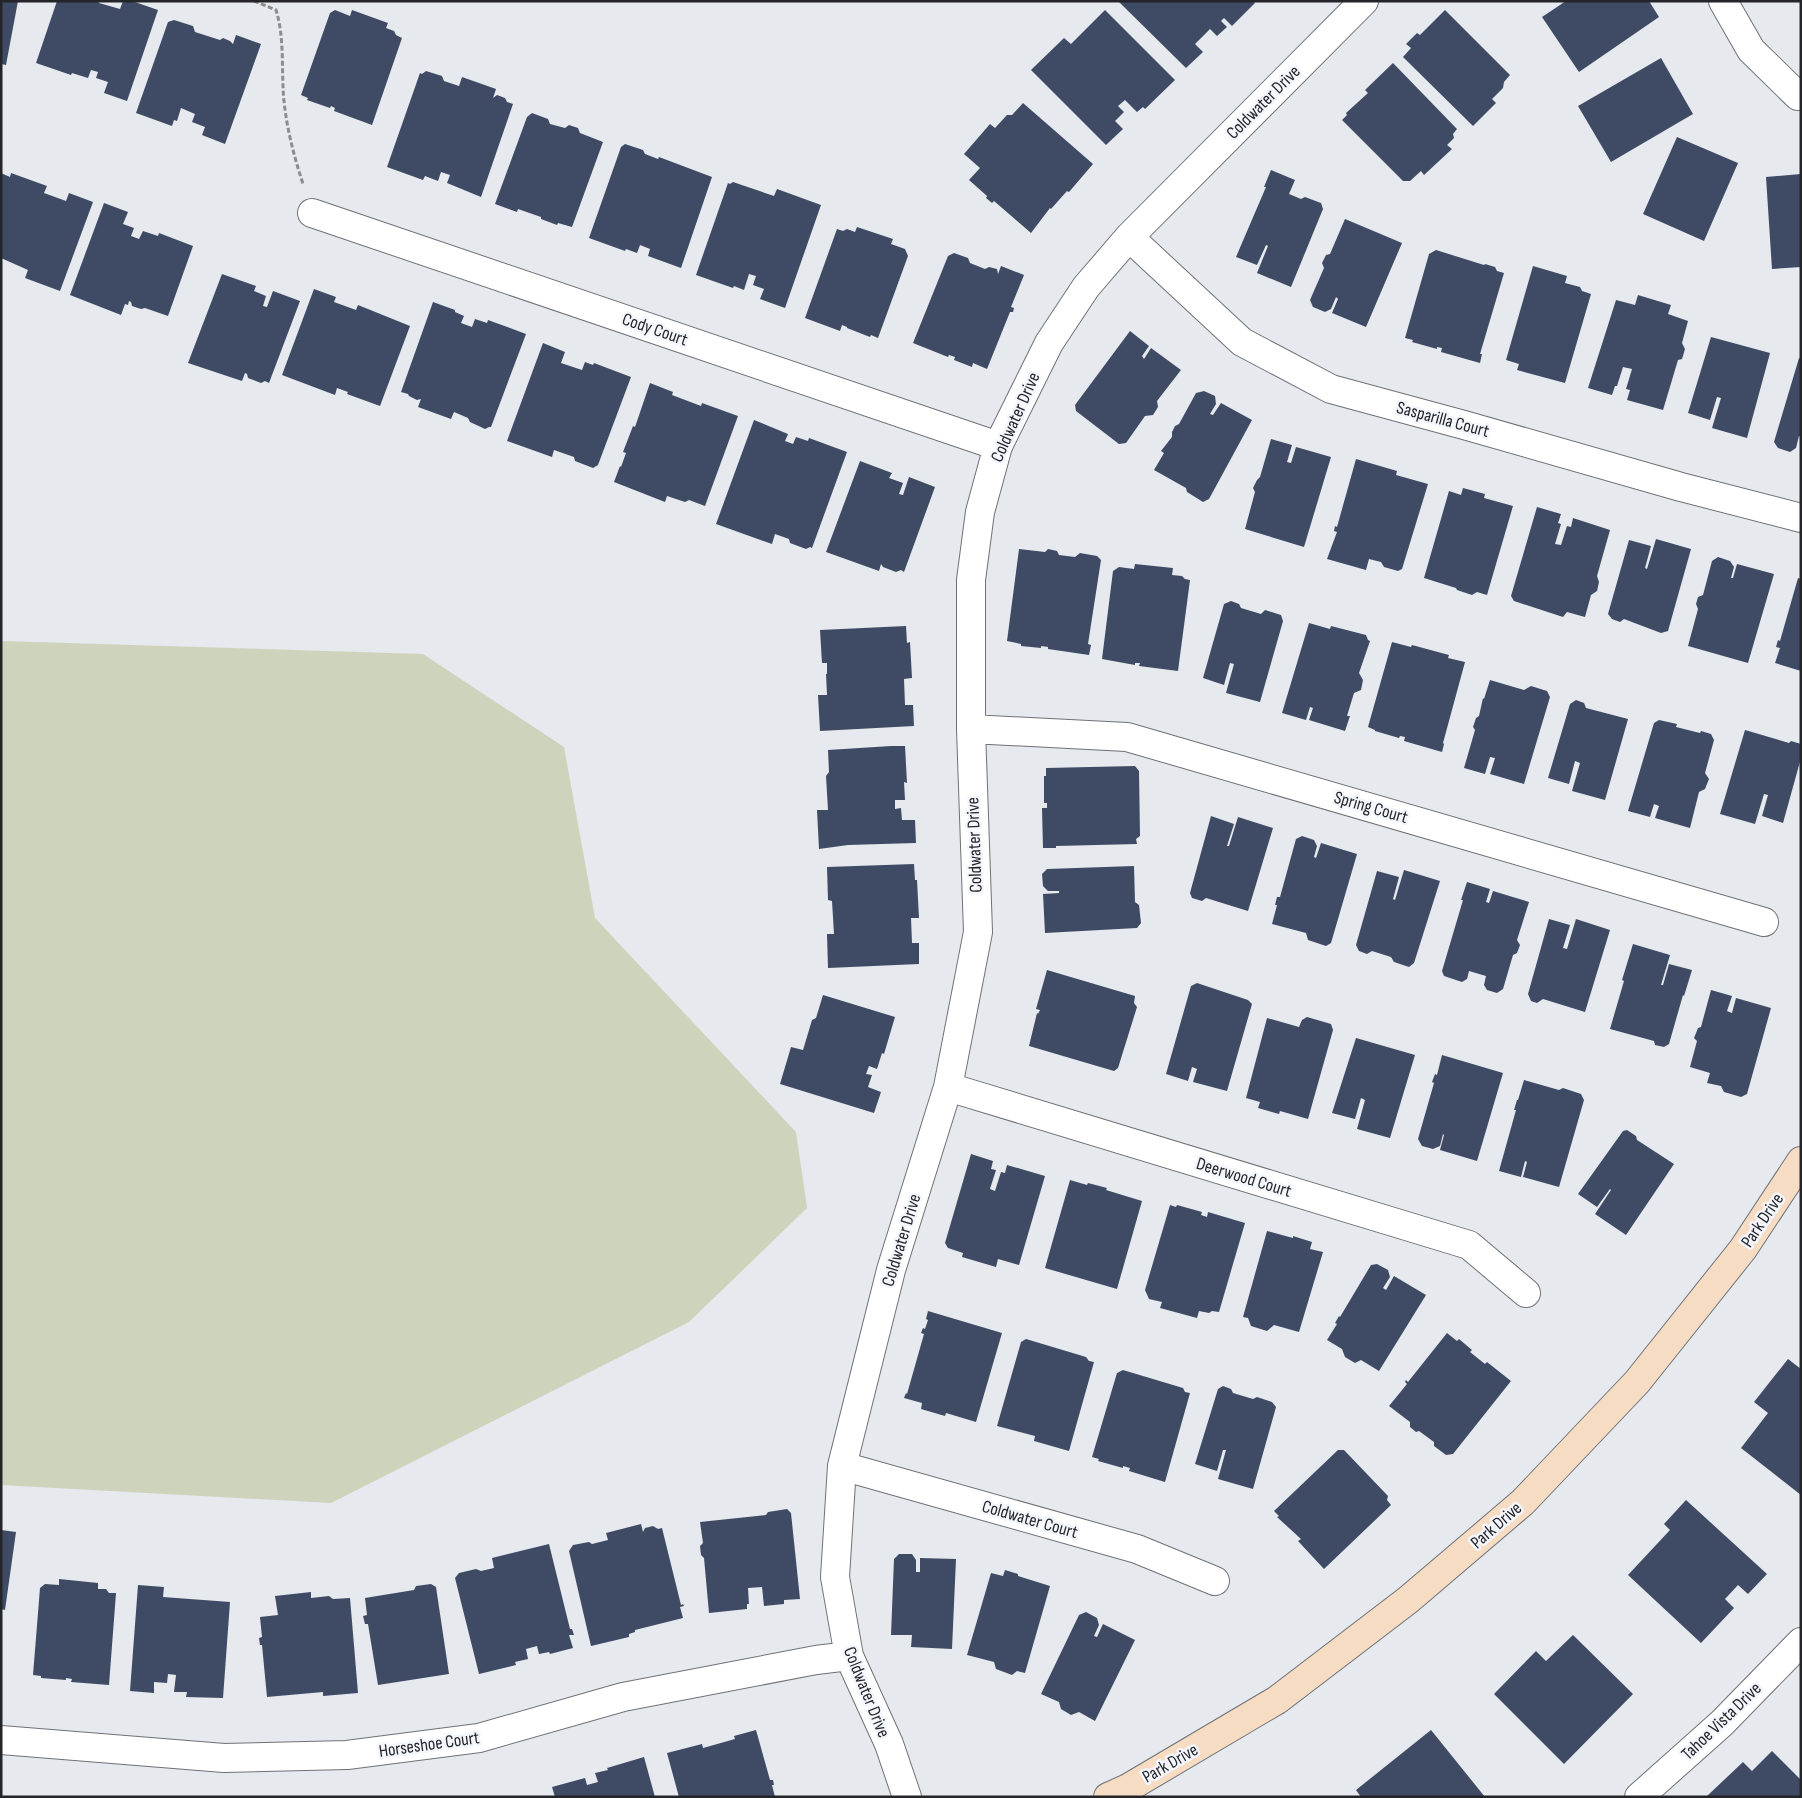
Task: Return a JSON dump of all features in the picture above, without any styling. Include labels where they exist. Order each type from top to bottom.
[{"type":"street","name":"Coldwater Drive","points":[[907,1797],[889,1744],[849,1656],[835,1577],[842,1466],[891,1270],[948,1087],[978,932],[971,729],[971,580],[980,512],[998,446],[1049,343],[1086,287],[1128,237],[1364,1]]},
{"type":"street","points":[[1723,1],[1751,50],[1798,96]]},
{"type":"street","name":"Cody Court","points":[[312,213],[998,446]]},
{"type":"street","name":"Sasparilla Court","points":[[1128,237],[1242,342],[1331,389],[1473,427],[1681,488],[1801,518]]},
{"type":"street","name":"Spring Court","points":[[971,729],[1127,737],[1764,922]]},
{"type":"street","name":"Deerwood Court","points":[[948,1087],[1469,1245],[1526,1293]]},
{"type":"street","name":"Park Drive","points":[[1108,1797],[1128,1788],[1277,1700],[1408,1600],[1523,1502],[1637,1382],[1743,1249],[1801,1161]]},
{"type":"street","name":"Coldwater Court","points":[[842,1466],[1137,1549],[1215,1581]]},
{"type":"street","name":"Tahoe Vista Drive","points":[[1639,1797],[1722,1723],[1801,1642]]},
{"type":"street","name":"Horseshoe Court","points":[[1,1740],[224,1758],[347,1755],[479,1738],[623,1697],[806,1662],[849,1656]]},
{"type":"path","points":[[254,1],[276,10],[280,23],[284,101],[290,143],[312,213]]},
{"type":"green space","points":[[1,641],[423,654],[564,747],[595,918],[796,1132],[807,1208],[689,1322],[331,1503],[1,1485]]},
{"type":"building","points":[[1,1],[18,1],[6,65],[1,64]]},
{"type":"building","points":[[57,1],[98,1],[99,3],[120,9],[123,1],[132,1],[158,10],[127,101],[104,93],[108,82],[96,78],[98,72],[91,70],[88,78],[72,73],[71,75],[36,63]]},
{"type":"building","points":[[1118,1],[1254,1],[1255,3],[1232,26],[1224,18],[1221,21],[1227,27],[1217,36],[1210,29],[1195,44],[1203,52],[1186,68]]},
{"type":"building","points":[[1566,1],[1649,1],[1659,17],[1579,72],[1542,17]]},
{"type":"building","points":[[335,10],[350,16],[352,10],[388,23],[386,28],[394,31],[396,35],[402,38],[372,125],[334,111],[335,108],[331,106],[330,108],[307,100],[308,98],[301,95],[330,13]]},
{"type":"building","points":[[1105,10],[1175,80],[1145,109],[1143,107],[1137,112],[1125,100],[1118,106],[1124,112],[1115,121],[1123,129],[1106,145],[1031,70],[1064,38],[1071,44]]},
{"type":"building","points":[[1445,10],[1510,75],[1504,82],[1503,88],[1492,99],[1496,103],[1473,126],[1403,57],[1411,48],[1406,44],[1417,33],[1420,35]]},
{"type":"building","points":[[174,20],[193,26],[195,32],[220,40],[223,38],[233,44],[236,35],[261,44],[225,144],[202,135],[205,127],[192,122],[195,114],[181,108],[177,121],[174,120],[172,126],[136,113],[168,22]]},
{"type":"building","points":[[1661,58],[1693,114],[1611,162],[1578,106]]},
{"type":"building","points":[[1393,63],[1457,129],[1453,134],[1454,138],[1447,145],[1452,149],[1424,175],[1421,171],[1410,181],[1403,181],[1342,120],[1347,115],[1346,113],[1368,93],[1365,90]]},
{"type":"building","points":[[426,71],[442,76],[444,81],[459,86],[462,77],[496,89],[493,98],[497,95],[513,104],[481,197],[447,183],[450,175],[441,172],[438,181],[425,176],[423,180],[387,167],[420,73],[422,74]]},
{"type":"building","points":[[1023,103],[1093,164],[1069,192],[1067,191],[1050,208],[1031,233],[994,201],[992,203],[986,198],[987,196],[969,180],[980,168],[964,154],[990,124],[995,128],[1007,115],[1012,115]]},
{"type":"building","points":[[532,113],[548,119],[550,124],[565,128],[569,125],[578,128],[580,133],[603,142],[572,227],[558,223],[557,225],[518,209],[517,212],[495,204],[527,117]]},
{"type":"building","points":[[1677,137],[1738,163],[1704,241],[1643,214]]},
{"type":"building","points":[[625,144],[643,150],[645,154],[658,159],[659,157],[712,177],[681,268],[648,256],[650,249],[640,245],[637,253],[626,249],[625,251],[589,238],[621,147]]},
{"type":"building","points":[[1271,170],[1295,180],[1289,194],[1301,199],[1305,197],[1321,203],[1323,209],[1291,287],[1257,273],[1268,246],[1266,245],[1257,265],[1236,257],[1266,187],[1264,187]]},
{"type":"building","points":[[1,173],[10,177],[11,173],[47,186],[44,193],[66,201],[69,193],[93,202],[60,291],[25,278],[28,270],[1,258]]},
{"type":"building","points":[[1801,174],[1801,267],[1772,269],[1766,177]]},
{"type":"building","points":[[733,182],[774,196],[777,189],[821,205],[785,308],[760,299],[764,289],[753,285],[756,276],[749,274],[744,290],[696,275],[728,183]]},
{"type":"building","points":[[104,203],[128,212],[123,224],[134,228],[131,236],[139,239],[143,231],[158,236],[159,233],[193,246],[168,316],[145,308],[141,309],[132,306],[129,301],[128,305],[125,304],[121,315],[70,295]]},
{"type":"building","points":[[1345,219],[1402,243],[1366,327],[1332,313],[1338,299],[1336,297],[1331,309],[1325,312],[1313,307],[1310,300],[1324,268],[1322,263],[1326,255],[1330,254]]},
{"type":"building","points":[[857,227],[893,239],[891,244],[905,249],[908,256],[878,338],[871,335],[870,337],[842,325],[840,331],[805,318],[837,229],[843,231],[847,229],[855,232]]},
{"type":"building","points":[[1436,250],[1495,267],[1497,271],[1504,273],[1480,354],[1482,354],[1480,363],[1441,352],[1442,348],[1437,347],[1437,349],[1412,342],[1413,340],[1405,338],[1429,254]]},
{"type":"building","points":[[954,253],[968,258],[970,263],[985,269],[989,267],[997,269],[998,274],[1001,266],[1024,275],[1011,307],[1014,308],[1013,312],[1010,312],[987,369],[973,363],[972,367],[954,360],[955,357],[949,355],[948,357],[913,343],[948,256]]},
{"type":"building","points":[[1533,266],[1567,276],[1565,283],[1580,287],[1582,291],[1591,294],[1565,383],[1517,370],[1519,364],[1506,360]]},
{"type":"building","points":[[222,274],[256,286],[254,291],[266,296],[263,306],[267,307],[273,291],[300,301],[269,383],[265,381],[261,383],[248,378],[245,373],[242,381],[188,363]]},
{"type":"building","points":[[314,289],[336,297],[334,302],[356,310],[358,305],[410,326],[380,406],[347,394],[348,392],[337,388],[335,395],[282,375]]},
{"type":"building","points":[[1638,295],[1671,305],[1668,314],[1688,321],[1682,343],[1685,349],[1682,359],[1678,360],[1663,410],[1627,400],[1630,390],[1626,389],[1632,369],[1623,367],[1612,395],[1588,388],[1616,300],[1635,305]]},
{"type":"building","points":[[433,302],[455,310],[455,312],[464,316],[461,323],[472,327],[475,319],[487,323],[488,320],[526,334],[491,427],[485,429],[454,412],[451,419],[418,407],[421,399],[417,400],[401,392]]},
{"type":"building","points":[[1130,331],[1149,346],[1142,356],[1144,359],[1151,348],[1181,370],[1157,401],[1158,407],[1153,415],[1145,416],[1126,443],[1119,444],[1076,411],[1075,405]]},
{"type":"building","points":[[1711,337],[1770,353],[1747,438],[1712,428],[1721,398],[1717,397],[1710,420],[1688,413]]},
{"type":"building","points":[[543,343],[565,352],[561,363],[582,370],[585,362],[593,365],[594,363],[631,377],[598,465],[593,468],[575,461],[574,457],[554,450],[552,457],[507,441]]},
{"type":"building","points":[[1799,358],[1801,359],[1801,437],[1799,436],[1796,448],[1790,452],[1778,448],[1774,442]]},
{"type":"building","points":[[650,383],[673,392],[672,395],[701,406],[702,403],[738,416],[705,506],[689,500],[685,502],[667,496],[665,502],[614,482],[626,453],[623,452],[633,426],[635,427]]},
{"type":"building","points":[[1204,391],[1215,396],[1216,404],[1210,414],[1213,415],[1221,403],[1252,420],[1209,499],[1203,502],[1187,492],[1186,488],[1154,470],[1164,453],[1161,451],[1172,437],[1175,426],[1179,424],[1196,393]]},
{"type":"building","points":[[754,420],[788,434],[785,441],[793,444],[796,437],[808,441],[809,438],[847,452],[812,548],[806,549],[790,543],[789,539],[775,534],[772,544],[716,524]]},
{"type":"building","points":[[1271,439],[1292,445],[1287,462],[1291,463],[1296,447],[1331,457],[1304,547],[1245,529],[1255,492],[1253,488],[1260,477]]},
{"type":"building","points":[[1356,459],[1397,471],[1396,475],[1428,484],[1402,569],[1398,571],[1384,567],[1381,562],[1369,559],[1366,570],[1327,559],[1337,532],[1334,531],[1335,526],[1337,527]]},
{"type":"building","points":[[860,461],[892,473],[889,478],[903,483],[899,494],[903,495],[909,477],[935,487],[904,572],[901,570],[896,572],[883,567],[881,564],[879,571],[826,552]]},
{"type":"building","points":[[1463,488],[1485,494],[1484,498],[1513,506],[1487,595],[1477,592],[1472,595],[1424,578],[1449,491],[1461,495]]},
{"type":"building","points":[[1537,507],[1561,514],[1558,523],[1561,524],[1555,544],[1561,545],[1567,526],[1571,527],[1573,518],[1610,530],[1597,576],[1599,582],[1597,591],[1591,595],[1585,617],[1567,612],[1563,617],[1514,601],[1511,596]]},
{"type":"building","points":[[1656,539],[1691,549],[1668,631],[1661,633],[1624,619],[1620,622],[1612,619],[1608,614],[1629,540],[1651,546],[1645,568],[1647,569]]},
{"type":"building","points":[[1019,549],[1045,552],[1048,549],[1057,551],[1059,555],[1075,557],[1080,553],[1097,556],[1101,560],[1088,644],[1091,645],[1089,655],[1048,649],[1048,647],[1041,646],[1041,648],[1021,646],[1021,644],[1007,641]]},
{"type":"building","points":[[1718,557],[1730,561],[1734,567],[1731,578],[1733,578],[1737,564],[1774,574],[1748,663],[1688,646],[1698,609],[1696,604],[1698,597],[1703,595],[1712,561]]},
{"type":"building","points":[[1135,564],[1173,568],[1172,575],[1182,576],[1190,580],[1178,671],[1139,666],[1140,663],[1135,663],[1135,665],[1102,659],[1113,571],[1119,567],[1134,569]]},
{"type":"building","points":[[1798,578],[1801,579],[1801,671],[1775,663],[1780,648],[1776,647],[1778,640],[1780,641]]},
{"type":"building","points":[[1231,601],[1239,604],[1241,608],[1261,614],[1265,610],[1281,615],[1283,621],[1260,702],[1226,693],[1234,664],[1230,663],[1224,685],[1203,678],[1224,604]]},
{"type":"building","points":[[1309,623],[1330,629],[1331,626],[1366,635],[1370,641],[1359,673],[1363,680],[1361,690],[1354,693],[1347,716],[1350,716],[1345,731],[1309,720],[1313,708],[1310,707],[1306,720],[1282,713]]},
{"type":"building","points":[[906,626],[907,643],[910,642],[912,678],[904,679],[905,705],[913,705],[914,726],[820,731],[818,695],[827,695],[827,663],[822,663],[820,630]]},
{"type":"building","points":[[1392,642],[1411,647],[1412,645],[1449,655],[1448,658],[1465,662],[1442,752],[1404,741],[1405,737],[1400,736],[1399,738],[1368,727]]},
{"type":"building","points":[[1490,680],[1524,690],[1531,686],[1547,691],[1550,697],[1524,784],[1490,774],[1495,758],[1490,757],[1485,774],[1464,768],[1475,730],[1473,727],[1476,718],[1479,716]]},
{"type":"building","points":[[1576,700],[1584,703],[1586,708],[1628,719],[1605,800],[1572,791],[1580,763],[1575,761],[1569,784],[1548,778],[1570,704]]},
{"type":"building","points":[[1659,720],[1677,724],[1676,727],[1711,734],[1714,740],[1705,773],[1709,779],[1705,789],[1699,792],[1690,828],[1655,818],[1659,806],[1654,804],[1650,817],[1628,811],[1654,723]]},
{"type":"building","points":[[1745,730],[1789,743],[1791,741],[1801,744],[1801,758],[1783,823],[1762,816],[1768,795],[1764,794],[1755,824],[1720,814]]},
{"type":"building","points":[[905,746],[907,783],[904,782],[905,800],[895,800],[895,809],[901,808],[902,820],[915,820],[916,843],[848,845],[819,849],[817,810],[828,810],[826,776],[829,772],[828,750]]},
{"type":"building","points":[[1135,766],[1139,771],[1140,836],[1136,839],[1137,844],[1043,848],[1042,808],[1047,808],[1047,803],[1044,803],[1044,776],[1046,776],[1046,768]]},
{"type":"building","points":[[1211,816],[1234,824],[1227,846],[1229,846],[1238,817],[1273,828],[1248,911],[1206,898],[1202,901],[1192,898],[1190,893]]},
{"type":"building","points":[[1302,836],[1314,840],[1317,846],[1314,857],[1316,858],[1321,843],[1357,854],[1331,943],[1326,946],[1308,940],[1306,933],[1272,924],[1277,897],[1280,897],[1296,839]]},
{"type":"building","points":[[914,864],[915,880],[917,880],[919,918],[911,918],[912,943],[919,943],[919,964],[828,968],[827,934],[834,934],[832,901],[828,900],[827,867]]},
{"type":"building","points":[[1134,866],[1135,902],[1139,905],[1141,923],[1137,928],[1045,933],[1043,894],[1059,893],[1059,891],[1048,891],[1043,886],[1042,874],[1047,869]]},
{"type":"building","points":[[1404,870],[1440,881],[1414,963],[1409,967],[1394,962],[1391,957],[1372,951],[1367,954],[1359,951],[1356,945],[1377,871],[1399,877],[1393,899],[1395,900]]},
{"type":"building","points":[[1467,882],[1490,889],[1486,902],[1489,903],[1493,891],[1529,902],[1517,940],[1520,945],[1517,953],[1513,955],[1503,989],[1497,993],[1487,990],[1484,985],[1486,976],[1469,971],[1467,979],[1462,982],[1444,976],[1442,971]]},
{"type":"building","points":[[1549,919],[1570,925],[1563,948],[1567,949],[1576,919],[1610,930],[1585,1012],[1543,999],[1537,1003],[1531,1001],[1528,994]]},
{"type":"building","points":[[1633,944],[1670,955],[1661,985],[1663,985],[1669,964],[1692,970],[1669,1044],[1664,1047],[1655,1045],[1654,1041],[1610,1029]]},
{"type":"building","points":[[1047,970],[1135,996],[1134,1003],[1137,1007],[1118,1068],[1114,1071],[1029,1046],[1037,1013],[1040,1010],[1036,1009]]},
{"type":"building","points":[[1197,983],[1248,1000],[1252,1004],[1227,1091],[1193,1082],[1197,1069],[1192,1067],[1188,1081],[1166,1074],[1191,986]]},
{"type":"building","points":[[1711,990],[1732,996],[1727,1011],[1732,1013],[1736,998],[1771,1008],[1747,1094],[1741,1097],[1724,1092],[1721,1086],[1707,1083],[1710,1073],[1690,1067],[1697,1041],[1694,1038],[1698,1028],[1701,1027]]},
{"type":"building","points":[[823,995],[895,1017],[884,1054],[882,1053],[877,1069],[869,1066],[866,1074],[872,1075],[868,1087],[881,1092],[874,1113],[780,1084],[791,1047],[803,1050],[812,1020],[816,1018]]},
{"type":"building","points":[[1307,1017],[1331,1024],[1333,1030],[1308,1119],[1280,1111],[1279,1114],[1258,1108],[1260,1102],[1246,1098],[1267,1018],[1299,1027],[1302,1020]]},
{"type":"building","points":[[1356,1038],[1415,1055],[1390,1138],[1357,1129],[1365,1100],[1361,1098],[1355,1119],[1332,1113]]},
{"type":"building","points":[[1442,1055],[1503,1073],[1477,1161],[1440,1150],[1443,1134],[1440,1146],[1433,1149],[1422,1146],[1418,1139],[1434,1083],[1432,1082],[1435,1074],[1437,1075]]},
{"type":"building","points":[[1524,1080],[1559,1090],[1563,1088],[1581,1094],[1584,1100],[1559,1187],[1523,1177],[1527,1162],[1525,1161],[1521,1177],[1499,1171],[1516,1110],[1514,1110]]},
{"type":"building","points":[[1627,1130],[1636,1136],[1637,1140],[1674,1164],[1626,1235],[1595,1214],[1610,1189],[1597,1207],[1578,1194],[1623,1131]]},
{"type":"building","points":[[971,1154],[993,1161],[991,1169],[996,1170],[990,1189],[995,1191],[1001,1172],[1005,1173],[1007,1165],[1045,1176],[1019,1265],[998,1259],[996,1267],[962,1257],[963,1253],[948,1248],[945,1243]]},
{"type":"building","points":[[1070,1180],[1107,1188],[1106,1190],[1142,1201],[1117,1289],[1045,1268]]},
{"type":"building","points":[[1170,1205],[1202,1212],[1201,1215],[1207,1217],[1208,1212],[1245,1223],[1219,1312],[1199,1311],[1197,1318],[1160,1308],[1162,1302],[1149,1299],[1145,1290]]},
{"type":"building","points":[[1267,1231],[1312,1242],[1310,1249],[1323,1252],[1299,1332],[1274,1325],[1267,1331],[1251,1326],[1248,1318],[1243,1317]]},
{"type":"building","points":[[1377,1264],[1388,1270],[1390,1277],[1383,1288],[1386,1290],[1394,1276],[1426,1295],[1379,1371],[1361,1360],[1355,1363],[1345,1357],[1342,1349],[1327,1340],[1337,1324],[1335,1323],[1339,1316],[1371,1265]]},
{"type":"building","points":[[928,1311],[1002,1333],[976,1422],[946,1413],[945,1416],[921,1409],[922,1403],[904,1398],[907,1394],[924,1334],[921,1333],[923,1328],[925,1329],[928,1320],[926,1319]]},
{"type":"building","points":[[1447,1333],[1457,1341],[1459,1339],[1472,1350],[1470,1352],[1485,1364],[1487,1362],[1511,1381],[1453,1454],[1446,1455],[1434,1446],[1434,1442],[1410,1427],[1410,1422],[1389,1406],[1407,1384],[1406,1380],[1408,1382]]},
{"type":"building","points":[[1026,1339],[1086,1357],[1089,1361],[1094,1362],[1069,1451],[1034,1441],[1035,1436],[997,1426],[1021,1342]]},
{"type":"building","points":[[1788,1359],[1801,1369],[1801,1495],[1741,1448],[1768,1413],[1754,1402]]},
{"type":"building","points":[[1123,1370],[1183,1388],[1185,1392],[1190,1393],[1165,1482],[1129,1471],[1130,1468],[1098,1461],[1099,1459],[1092,1457],[1117,1373]]},
{"type":"building","points":[[1223,1386],[1231,1389],[1233,1393],[1272,1402],[1276,1407],[1253,1489],[1218,1479],[1226,1450],[1223,1450],[1217,1471],[1195,1464],[1218,1389]]},
{"type":"building","points":[[1338,1450],[1344,1450],[1388,1496],[1387,1500],[1391,1505],[1324,1569],[1298,1541],[1301,1539],[1277,1517],[1279,1516],[1274,1511]]},
{"type":"building","points":[[1686,1500],[1767,1574],[1748,1594],[1738,1585],[1725,1599],[1734,1608],[1701,1643],[1628,1575],[1670,1530],[1664,1524]]},
{"type":"building","points":[[787,1509],[791,1513],[800,1599],[784,1600],[784,1604],[764,1606],[762,1587],[748,1588],[749,1604],[747,1604],[747,1609],[709,1613],[704,1558],[701,1555],[700,1546],[703,1543],[700,1522],[766,1515],[768,1512]]},
{"type":"building","points":[[641,1524],[643,1532],[645,1528],[653,1526],[658,1529],[662,1528],[681,1605],[683,1604],[684,1606],[680,1607],[683,1618],[635,1630],[635,1632],[629,1634],[629,1637],[591,1646],[569,1551],[573,1545],[589,1542],[592,1544],[608,1540],[606,1533]]},
{"type":"building","points":[[1,1530],[16,1532],[5,1610],[1,1609]]},
{"type":"building","points":[[549,1544],[570,1629],[572,1629],[574,1635],[569,1635],[573,1648],[550,1654],[549,1652],[539,1654],[537,1646],[526,1649],[528,1659],[515,1662],[516,1665],[479,1674],[455,1578],[459,1573],[476,1569],[481,1571],[494,1568],[492,1558]]},
{"type":"building","points":[[899,1554],[912,1554],[916,1560],[916,1572],[920,1572],[920,1558],[956,1559],[952,1649],[911,1647],[912,1635],[891,1635],[894,1559]]},
{"type":"building","points":[[1005,1570],[1050,1586],[1025,1673],[1017,1671],[1012,1675],[996,1669],[994,1662],[967,1655],[991,1573],[1003,1576]]},
{"type":"building","points":[[59,1579],[98,1583],[98,1589],[106,1589],[109,1593],[116,1593],[109,1685],[71,1682],[72,1679],[41,1678],[41,1676],[33,1675],[40,1588],[45,1584],[59,1585]]},
{"type":"building","points":[[431,1584],[436,1587],[449,1674],[378,1685],[368,1624],[365,1624],[363,1616],[367,1615],[365,1598],[414,1590],[416,1586]]},
{"type":"building","points":[[138,1585],[164,1587],[163,1597],[230,1602],[223,1698],[186,1697],[187,1692],[174,1692],[176,1675],[168,1674],[167,1683],[154,1682],[154,1693],[130,1691]]},
{"type":"building","points":[[311,1592],[311,1598],[329,1596],[333,1599],[350,1598],[358,1693],[323,1696],[323,1692],[267,1697],[262,1645],[260,1645],[259,1638],[262,1637],[260,1617],[278,1615],[275,1596]]},
{"type":"building","points":[[1086,1612],[1097,1618],[1099,1625],[1094,1636],[1097,1637],[1103,1624],[1135,1640],[1095,1721],[1079,1712],[1071,1715],[1061,1709],[1059,1702],[1041,1694],[1079,1615]]},
{"type":"building","points":[[1573,1635],[1633,1694],[1564,1764],[1494,1694],[1536,1651],[1546,1661]]},
{"type":"building","points":[[756,1730],[770,1780],[773,1780],[774,1785],[772,1785],[775,1797],[679,1797],[667,1753],[702,1744],[703,1748],[735,1739],[734,1736]]},
{"type":"building","points":[[1431,1730],[1485,1797],[1361,1797],[1356,1790]]},
{"type":"building","points":[[1772,1751],[1801,1780],[1801,1797],[1706,1797],[1743,1762],[1752,1771]]},
{"type":"building","points":[[644,1757],[655,1797],[555,1797],[552,1787],[585,1778],[587,1785],[598,1782],[595,1773]]}]
